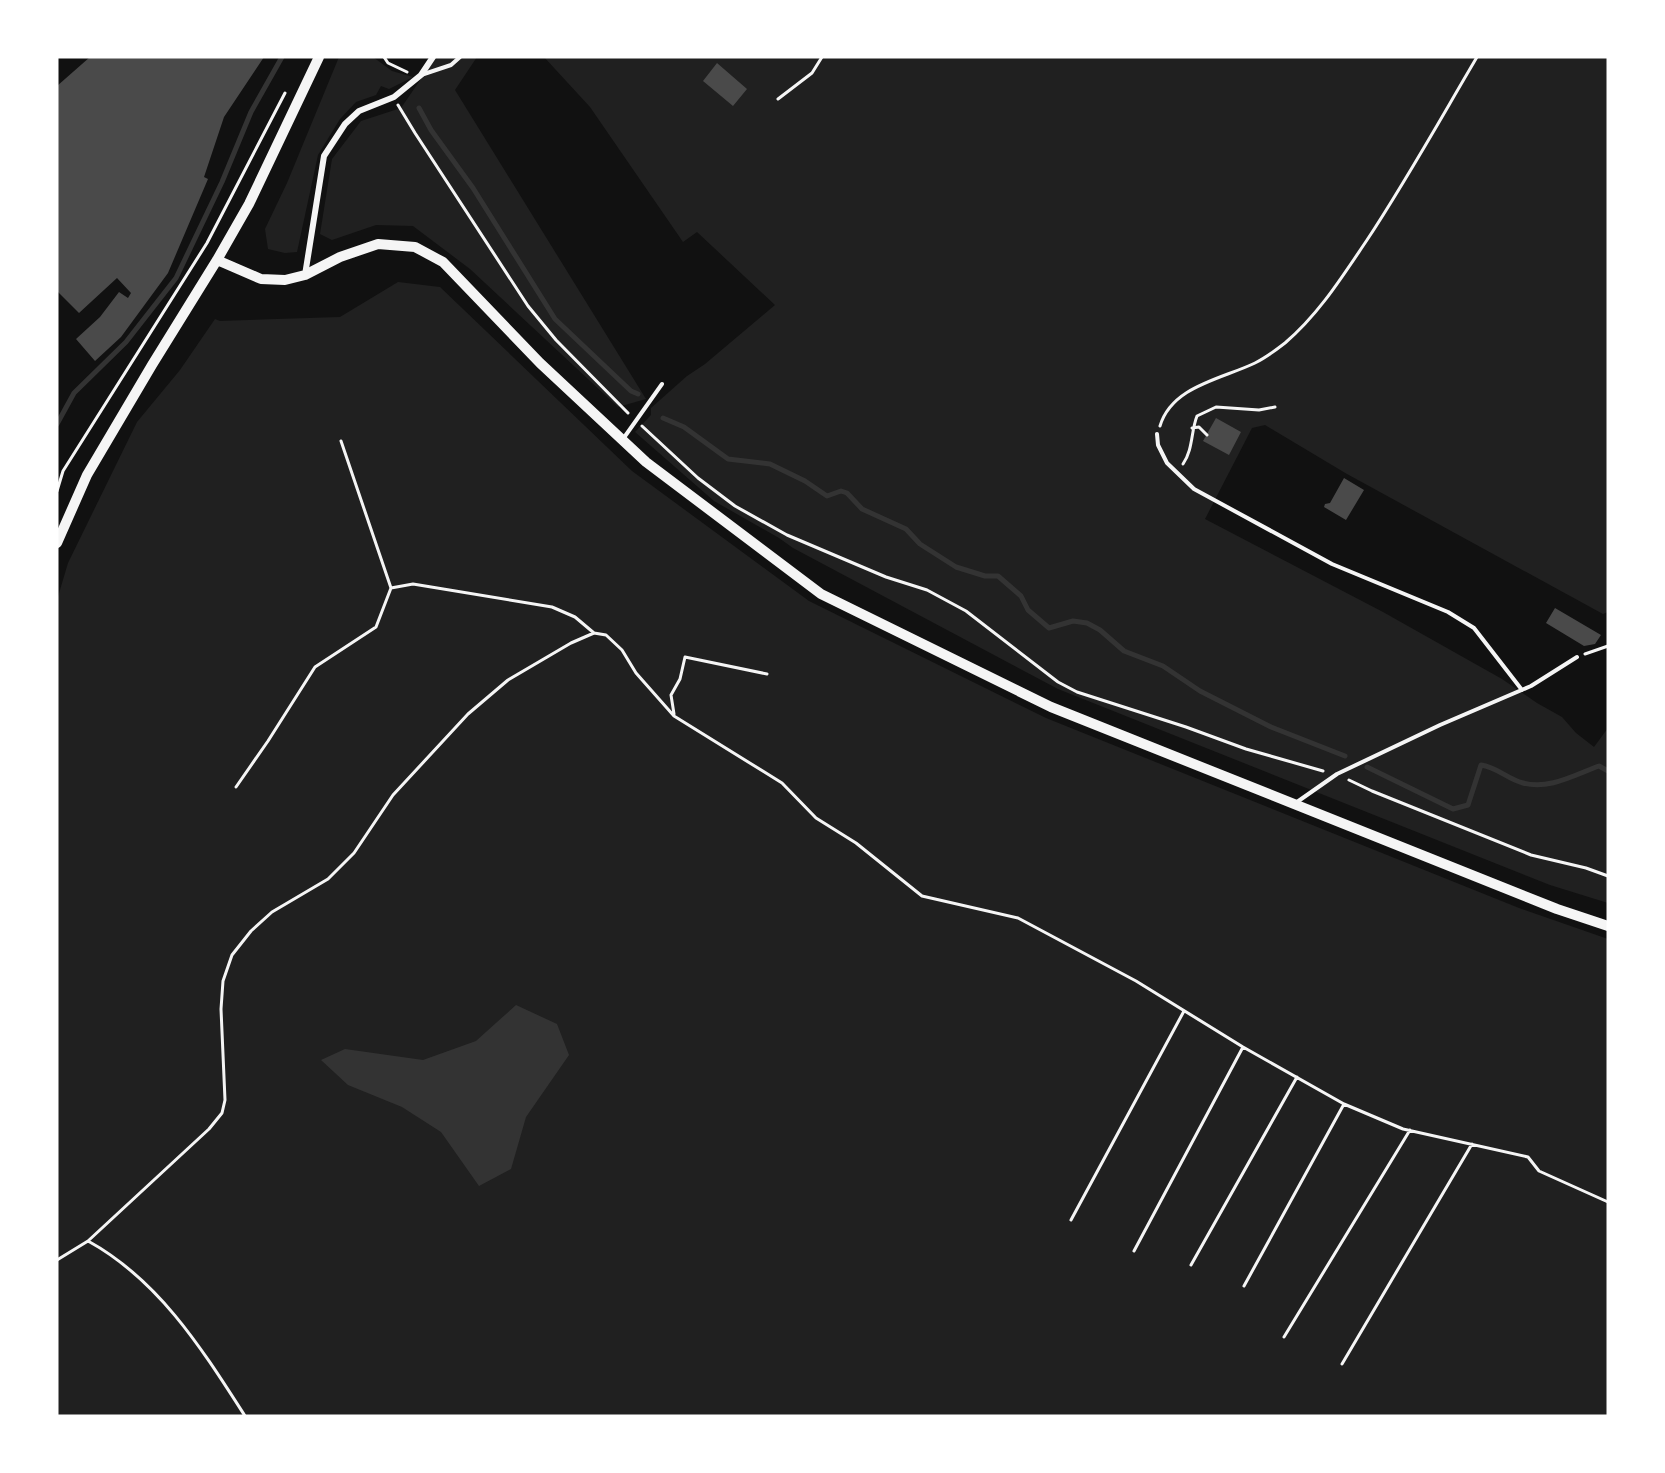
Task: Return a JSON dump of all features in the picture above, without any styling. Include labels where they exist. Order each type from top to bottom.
[{"type":"main road","points":[[57,543],[87,475],[152,364],[218,260],[249,204],[319,57]]},
{"type":"main road","points":[[218,260],[261,279],[285,280],[305,275],[340,257],[378,244],[416,247],[444,262],[540,363],[646,462],[821,594],[1051,707],[1557,909],[1608,926]]},
{"type":"street","points":[[305,275],[324,156],[345,124],[359,111],[394,97],[421,75],[433,57]]},
{"type":"lane","points":[[421,75],[451,65],[460,57]]},
{"type":"lane","points":[[622,440],[662,384]]},
{"type":"lane","points":[[1157,434],[1158,446],[1167,463],[1194,489],[1332,564],[1448,612],[1474,628],[1522,690]]},
{"type":"lane","points":[[1293,805],[1337,774],[1440,725],[1522,690],[1578,657]]},
{"type":"path","points":[[384,57],[388,63],[421,75]]},
{"type":"path","points":[[778,99],[812,73],[822,57]]},
{"type":"path","points":[[1157,434],[1162,419],[1186,393],[1256,363],[1284,344],[1310,319],[1335,289],[1389,206],[1477,57]]},
{"type":"path","points":[[57,491],[63,471],[207,243],[287,88]]},
{"type":"path","points":[[394,97],[528,306],[556,340],[617,404],[698,478],[735,506],[787,535],[886,577],[927,590],[966,611],[1058,682],[1077,692],[1246,749],[1337,774],[1372,791],[1521,851],[1608,876]]},
{"type":"path","points":[[1177,473],[1187,459],[1192,441],[1192,428],[1197,416],[1216,407],[1259,410],[1275,407]]},
{"type":"path","points":[[1192,428],[1199,427],[1206,435]]},
{"type":"path","points":[[236,787],[315,667],[376,627],[392,588],[341,441]]},
{"type":"path","points":[[392,588],[413,584],[552,607],[575,617],[594,633],[606,635],[622,650],[636,673],[674,716],[782,783],[816,818],[856,843],[922,896],[1018,918],[1136,981],[1243,1047],[1344,1104],[1403,1129],[1528,1157],[1539,1171],[1608,1202]]},
{"type":"path","points":[[57,1260],[88,1241],[170,1166],[222,1113],[225,1100],[221,1010],[223,981],[232,955],[251,931],[272,912],[328,879],[354,853],[393,795],[468,714],[508,680],[571,643],[594,633]]},
{"type":"path","points":[[1578,657],[1608,646]]},
{"type":"path","points":[[674,716],[671,695],[680,679],[685,657],[767,674]]},
{"type":"path","points":[[1071,1220],[1184,1011]]},
{"type":"path","points":[[1134,1251],[1243,1047]]},
{"type":"path","points":[[1191,1264],[1297,1077]]},
{"type":"path","points":[[1244,1286],[1344,1104]]},
{"type":"path","points":[[1284,1337],[1410,1130]]},
{"type":"path","points":[[1342,1364],[1472,1144]]},
{"type":"path","points":[[88,1241],[101,1248],[142,1280],[167,1305],[186,1328],[245,1416]]},
{"type":"shaded area","points":[[339,57],[373,57],[392,71],[413,77],[389,89],[381,86],[376,95],[356,102],[340,119],[318,155],[297,252],[285,253],[268,249],[265,229],[287,183]]},
{"type":"shaded area","points":[[436,57],[477,57],[455,90],[646,399],[618,407],[470,269],[413,226],[376,225],[332,240],[320,234],[332,159],[361,121],[401,108]]},
{"type":"shaded area","points":[[544,57],[1608,57],[1608,612],[1603,614],[1347,474],[1265,425],[1252,428],[1205,519],[1383,612],[1502,679],[1562,717],[1576,733],[1594,747],[1608,728],[1608,903],[1550,885],[1058,689],[793,548],[714,501],[635,432],[651,415],[651,408],[775,305],[697,232],[683,242],[590,107]]},
{"type":"shaded area","points":[[398,282],[440,287],[632,471],[809,601],[1046,718],[1519,908],[1608,939],[1608,1416],[57,1416],[57,600],[68,563],[137,422],[180,370],[215,319],[220,321],[340,317]]},
{"type":"shaded area","points":[[516,1005],[557,1024],[569,1055],[526,1117],[511,1169],[479,1186],[441,1132],[402,1107],[348,1085],[321,1060],[345,1049],[423,1060],[476,1041]]},
{"type":"building","points":[[90,57],[264,57],[224,117],[204,177],[208,179],[168,273],[121,337],[95,361],[76,339],[100,317],[119,292],[128,298],[131,293],[117,278],[79,313],[57,291],[57,86]]},
{"type":"building","points":[[717,63],[747,89],[733,106],[703,81]]},
{"type":"building","points":[[1216,418],[1241,432],[1229,455],[1203,441]]},
{"type":"building","points":[[1344,478],[1364,490],[1346,520],[1324,507],[1325,504],[1330,503]]},
{"type":"building","points":[[1555,608],[1601,635],[1595,644],[1584,646],[1546,623]]},
{"type":"waterway","points":[[57,424],[74,393],[126,342],[176,278],[222,182],[251,112],[282,57]]},
{"type":"waterway","points":[[419,108],[431,130],[473,188],[555,319],[631,391],[638,394]]},
{"type":"waterway","points":[[663,418],[684,427],[728,459],[770,464],[805,481],[827,496],[841,491],[847,493],[862,509],[906,529],[920,544],[956,567],[985,576],[998,576],[1021,596],[1028,610],[1049,628],[1073,621],[1087,623],[1100,630],[1124,651],[1163,666],[1200,691],[1271,727],[1345,756]]},
{"type":"waterway","points":[[1367,767],[1453,809],[1468,805],[1481,765],[1517,781],[1533,785],[1552,783],[1599,766],[1608,771]]}]
